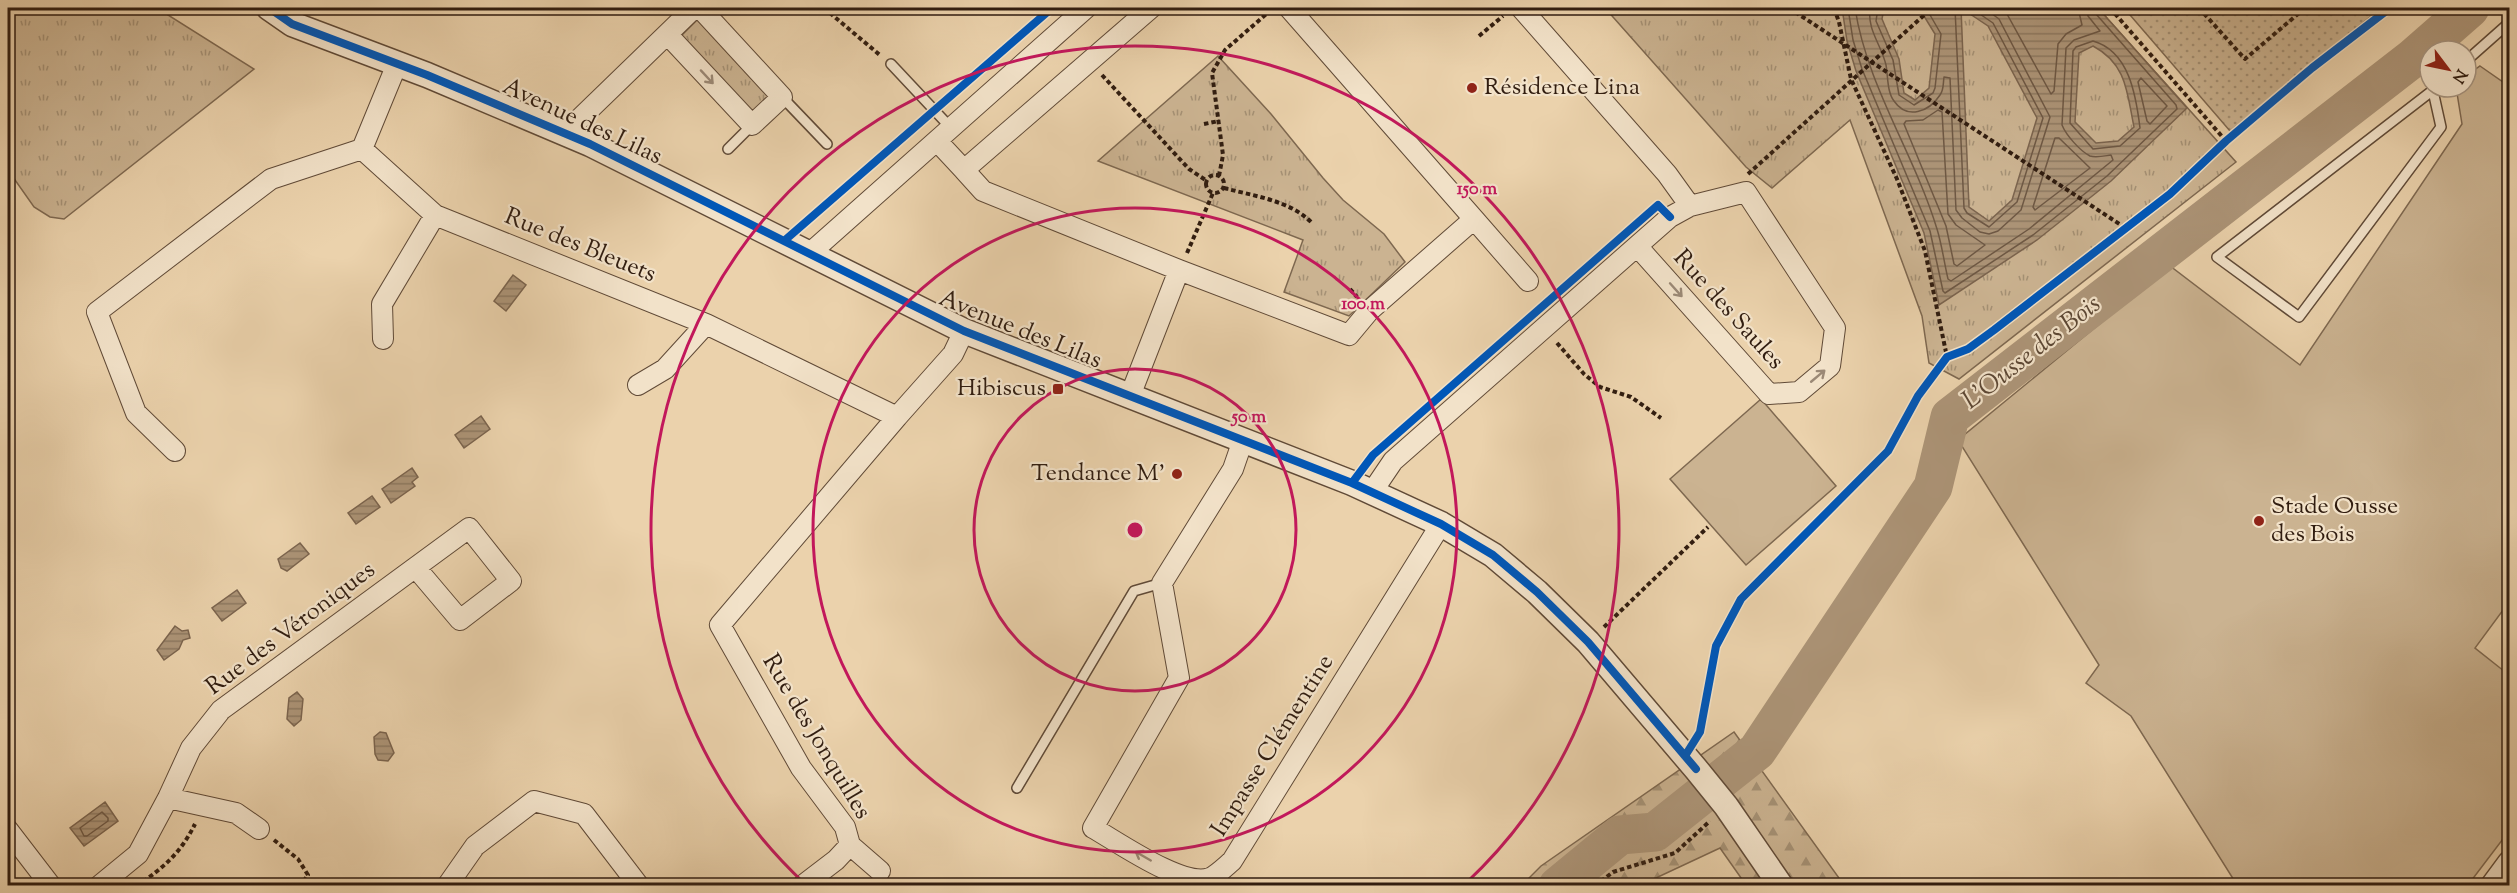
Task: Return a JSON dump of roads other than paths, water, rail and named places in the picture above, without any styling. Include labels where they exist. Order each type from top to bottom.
[{"type":"street","name":"Avenue des Lilas","points":[[269,8],[292,24],[427,75],[566,132],[964,331],[1372,492],[1441,524],[1493,555],[1537,592],[1588,642],[1726,806],[1781,885]]},
{"type":"street","points":[[566,132],[694,8]]},
{"type":"street","points":[[667,34],[752,125],[782,97],[700,8]]},
{"type":"street","points":[[809,254],[1086,8]]},
{"type":"street","points":[[964,170],[1150,8]]},
{"type":"street","points":[[1289,8],[1528,281]]},
{"type":"street","points":[[1372,492],[1393,461],[1670,217],[1690,206],[1667,174],[1512,11]]},
{"type":"street","points":[[175,451],[136,413],[97,312],[271,178],[362,149],[397,64]]},
{"type":"street","points":[[944,134],[964,170],[983,191],[1349,335],[1369,311],[1474,219]]},
{"type":"street","name":"Rue des Bleuets","points":[[362,149],[435,214],[706,324],[897,417]]},
{"type":"street","name":"Rue des Saules","points":[[1637,246],[1769,394],[1799,392],[1830,366],[1835,328],[1746,192],[1690,206]]},
{"type":"street","points":[[383,339],[382,304],[435,214]]},
{"type":"street","points":[[1130,396],[1179,270]]},
{"type":"street","points":[[638,385],[665,369],[706,324]]},
{"type":"street","points":[[897,417],[953,354],[964,331]]},
{"type":"street","name":"Rue des Jonquilles","points":[[880,871],[849,845],[845,827],[801,768],[720,625],[897,417]]},
{"type":"street","points":[[1162,583],[1233,469],[1243,440]]},
{"type":"street","name":"Impasse Clémentine","points":[[1162,583],[1179,678],[1093,828],[1169,872],[1187,878],[1210,878],[1232,861],[1441,524]]},
{"type":"street","name":"Rue des Véroniques","points":[[99,885],[138,854],[191,748],[221,710],[469,528],[511,581],[460,620],[416,568]]},
{"type":"street","points":[[168,798],[236,813],[259,829]]},
{"type":"street","points":[[447,885],[475,846],[534,801],[584,814],[639,885]]},
{"type":"street","points":[[8,830],[14,852],[51,885]]},
{"type":"street","name":"Rue des Jonquilles","points":[[802,885],[836,860],[849,845]]},
{"type":"street","points":[[2493,885],[2510,863]]},
{"type":"lane","points":[[2478,50],[2510,22]]},
{"type":"lane","points":[[891,64],[944,134]]},
{"type":"lane","points":[[2435,89],[2441,127],[2299,317],[2217,257],[2227,250],[2435,89]]},
{"type":"lane","points":[[782,97],[827,144]]},
{"type":"lane","points":[[728,148],[752,125]]},
{"type":"lane","points":[[1017,788],[1134,591],[1162,583]]},
{"type":"water","points":[[1842,8],[1884,8],[1882,19],[1899,59],[1904,93],[1915,100],[1929,88],[1935,34],[1919,8],[1961,8],[2098,8],[2187,108],[2111,181],[2037,240],[1939,305],[1924,233],[1856,71],[1847,41]],"holes":[[[1961,8],[1988,26],[2037,118],[2012,200],[1989,221],[1969,207]],[[2093,46],[2113,61],[2124,80],[2127,91],[2134,127],[2118,141],[2096,143],[2075,122],[2079,53]]]},
{"type":"water","points":[[513,275],[526,285],[506,311],[494,301]]},
{"type":"water","points":[[481,416],[490,429],[464,448],[455,435]]},
{"type":"water","points":[[412,468],[418,477],[412,482],[415,486],[391,503],[382,489]]},
{"type":"water","points":[[372,496],[380,507],[356,524],[348,513]]},
{"type":"water","points":[[300,543],[309,554],[287,571],[281,568],[278,559]]},
{"type":"water","points":[[237,590],[246,603],[222,621],[212,608]]},
{"type":"water","points":[[175,626],[182,631],[188,630],[190,638],[183,640],[179,649],[164,660],[157,650]]},
{"type":"water","points":[[297,692],[303,699],[301,720],[294,726],[287,719],[289,698]]},
{"type":"water","points":[[380,732],[386,733],[394,753],[388,761],[378,760],[375,754],[374,737]]},
{"type":"water","points":[[105,802],[118,821],[84,846],[70,828]]},
{"type":"waterway","name":"L'Ousse des Bois","points":[[1558,886],[1620,835],[1655,832],[1757,751],[1933,487],[1950,417],[2413,58],[2470,8]]},
{"type":"place","name":"Résidence Lina","points":[[1472,88]]},
{"type":"place","name":"Hibiscus","points":[[1058,389]]},
{"type":"place","name":"Tendance M'","points":[[1177,474]]},
{"type":"place","name":"Stade Ousse des Bois","points":[[2259,521]]}]
